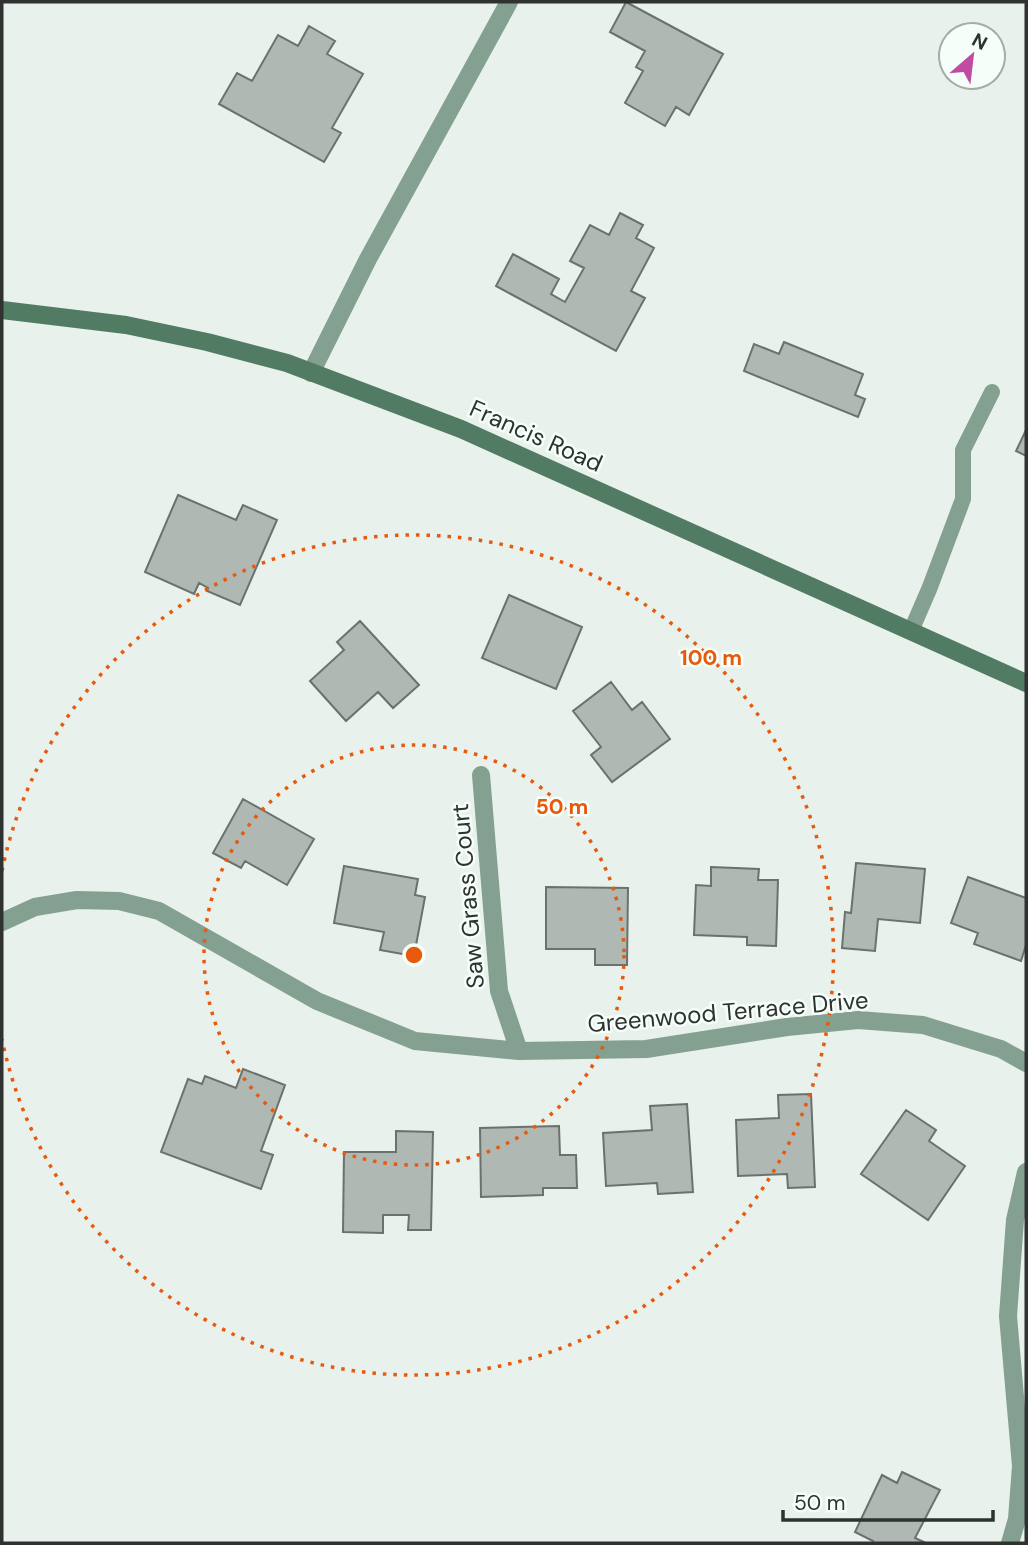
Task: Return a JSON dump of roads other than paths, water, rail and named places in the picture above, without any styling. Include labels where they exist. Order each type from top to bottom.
[{"type":"street","points":[[311,373],[368,259],[509,2]]},
{"type":"street","name":"Francis Road","points":[[2,310],[126,325],[287,363],[461,429],[1026,683]]},
{"type":"street","name":"Saw Grass Court","points":[[481,775],[499,992],[519,1051]]},
{"type":"street","name":"Greenwood Terrace Drive","points":[[2,922],[35,907],[77,900],[119,901],[159,911],[317,1001],[415,1041],[519,1051],[646,1049],[787,1027],[858,1020],[923,1025],[1001,1049],[1026,1063]]},
{"type":"street","points":[[1010,1543],[1017,1519],[1023,1466],[1008,1316],[1015,1220],[1026,1172]]},
{"type":"lane","points":[[911,631],[962,499],[963,450],[992,392]]}]
